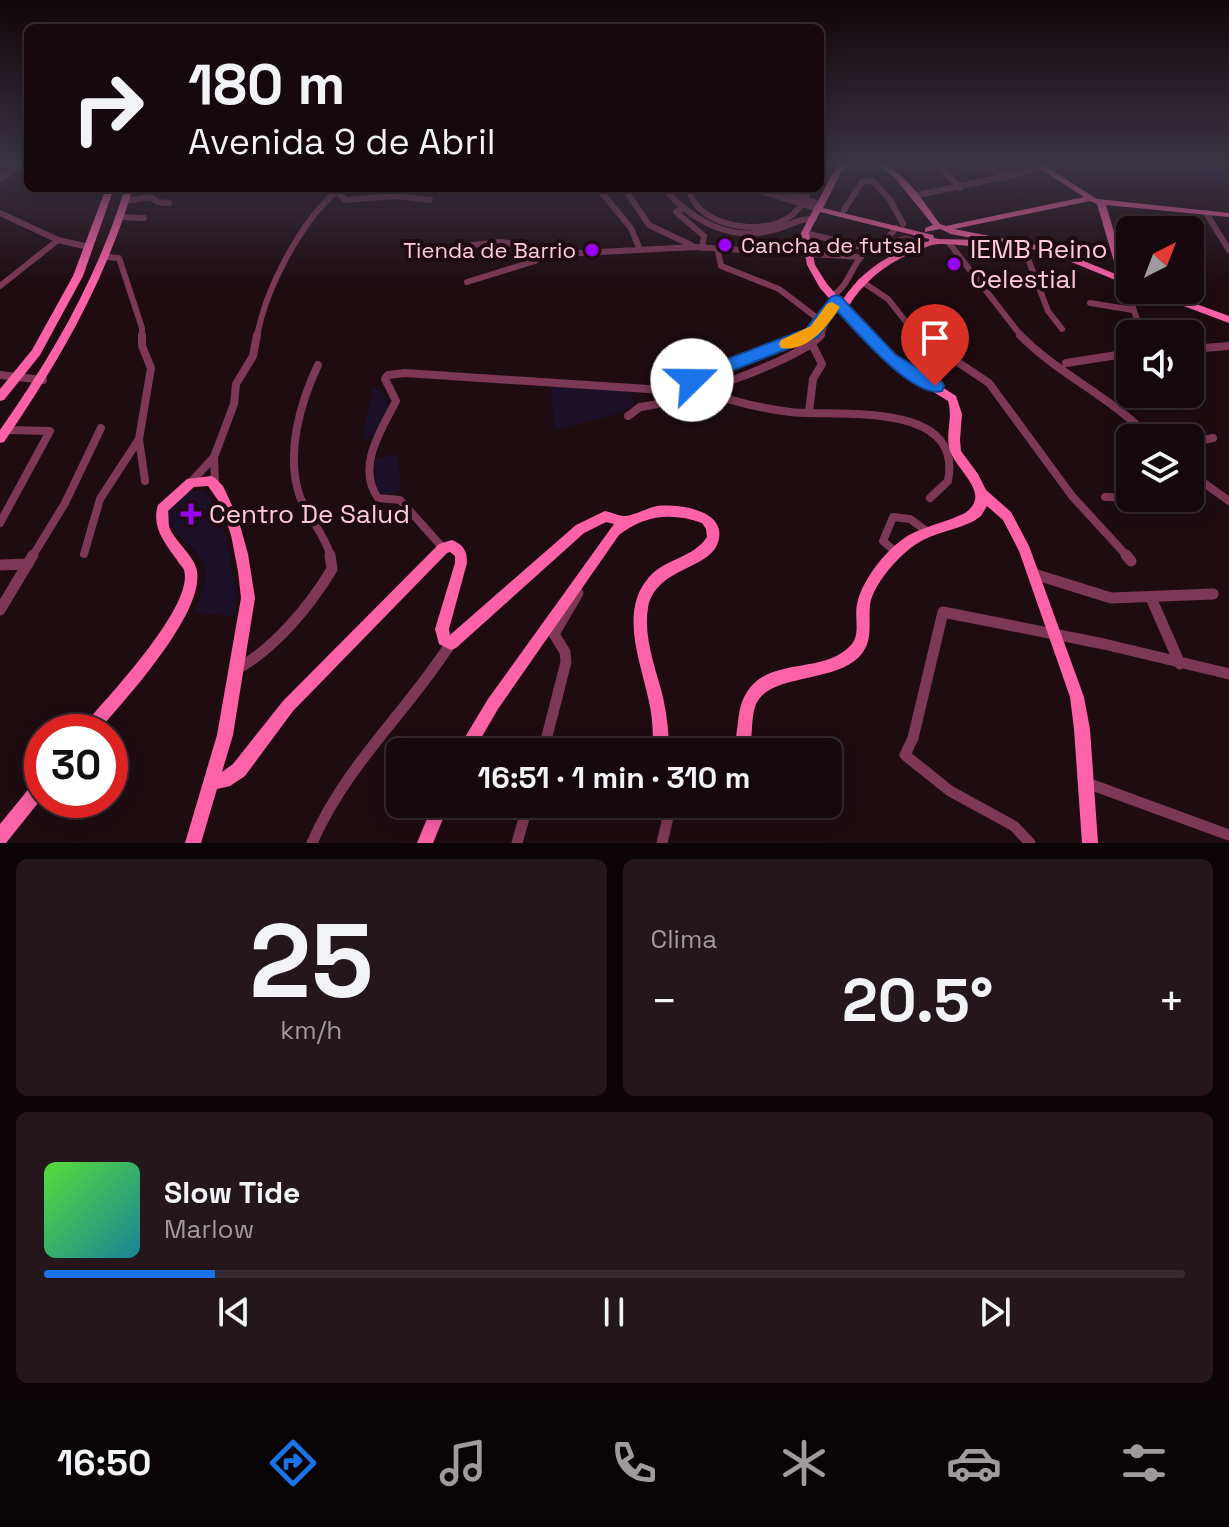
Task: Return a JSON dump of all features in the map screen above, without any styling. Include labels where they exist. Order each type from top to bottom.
[{"type":"main road","points":[[0,397],[36,352],[59,311],[89,247],[104,204]]},
{"type":"main road","points":[[3,434],[43,380],[107,257],[124,204]]},
{"type":"main road","points":[[820,204],[805,233],[814,274],[897,365],[952,399],[958,422],[954,446],[981,493],[1007,516],[1034,574],[1077,697],[1090,843]]},
{"type":"main road","points":[[920,204],[942,235]]},
{"type":"main road","points":[[837,301],[900,254],[942,235],[1066,204]]},
{"type":"main road","points":[[1101,204],[1116,249]]},
{"type":"main road","points":[[1115,204],[1229,215]]},
{"type":"main road","points":[[817,211],[844,210],[900,226]]},
{"type":"main road","points":[[817,211],[974,242],[1003,240],[1022,243],[1065,256],[1116,277]]},
{"type":"main road","points":[[1186,304],[1229,320]]},
{"type":"main road","points":[[101,714],[172,626],[185,605],[191,585],[191,570],[163,529],[162,509],[169,499],[191,482],[207,479],[215,483],[230,517],[247,579],[247,621],[225,735],[193,843]]},
{"type":"main road","points":[[745,738],[748,705],[759,689],[787,676],[839,664],[857,650],[865,628],[863,614],[866,597],[897,553],[928,532],[974,514],[980,508],[981,493]]},
{"type":"main road","points":[[472,738],[587,571],[625,522],[641,514],[680,512],[706,519],[713,531],[709,547],[699,557],[666,571],[643,596],[640,616],[645,660],[659,714],[660,738]]},
{"type":"main road","points":[[211,782],[224,780],[239,770],[288,706],[443,548],[456,547],[462,558],[442,629],[444,639],[451,643],[580,529],[605,516],[625,522]]},
{"type":"main road","points":[[0,837],[24,808]]},
{"type":"main road","points":[[425,843],[435,818]]},
{"type":"street","points":[[191,482],[214,457],[234,404],[236,384],[253,356],[260,319],[312,213],[321,204]]},
{"type":"street","points":[[611,204],[631,228],[640,250]]},
{"type":"street","points":[[635,204],[649,225],[698,247],[718,251],[861,257]]},
{"type":"street","points":[[678,204],[722,230],[744,234],[768,233],[817,211]]},
{"type":"street","points":[[695,204],[708,215],[735,225],[763,225],[784,218],[799,204]]},
{"type":"street","points":[[806,204],[817,211]]},
{"type":"street","points":[[844,210],[848,204]]},
{"type":"street","points":[[443,548],[400,500],[378,498],[371,488],[372,446],[395,407],[396,401],[385,379],[391,374],[547,380],[634,390],[663,390],[812,333],[837,301],[861,257],[892,236],[900,226],[892,204]]},
{"type":"street","points":[[682,209],[676,212],[704,236],[698,247]]},
{"type":"street","points":[[0,213],[58,240],[89,247]]},
{"type":"street","points":[[1206,213],[1229,250]]},
{"type":"street","points":[[120,217],[144,218]]},
{"type":"street","points":[[763,225],[768,233]]},
{"type":"street","points":[[805,233],[870,249]]},
{"type":"street","points":[[942,235],[989,301],[1016,332],[1053,365],[1119,406],[1136,424]]},
{"type":"street","points":[[0,286],[58,240]]},
{"type":"street","points":[[473,245],[501,242],[551,251],[698,247]]},
{"type":"street","points":[[1022,243],[1048,311],[1062,329]]},
{"type":"street","points":[[467,282],[535,261],[551,251]]},
{"type":"street","points":[[628,416],[640,407],[650,408],[800,350],[824,332],[826,326],[772,285],[721,266],[718,251]]},
{"type":"street","points":[[107,257],[119,258],[142,328],[142,346],[150,365],[139,439],[145,481]]},
{"type":"street","points":[[861,281],[898,308],[921,340],[989,383],[1072,496],[1131,561]]},
{"type":"street","points":[[1090,303],[1133,310]]},
{"type":"street","points":[[1132,304],[1137,320]]},
{"type":"street","points":[[793,342],[800,350]]},
{"type":"street","points":[[809,412],[813,379],[822,364],[812,344]]},
{"type":"street","points":[[1204,348],[1229,346]]},
{"type":"street","points":[[754,355],[763,364]]},
{"type":"street","points":[[1066,363],[1116,355]]},
{"type":"street","points":[[237,669],[252,660],[304,606],[332,569],[331,553],[300,496],[292,462],[309,386],[318,365]]},
{"type":"street","points":[[0,375],[43,380]]},
{"type":"street","points":[[692,380],[700,389],[741,403],[809,412],[891,416],[927,429],[941,444],[949,477],[947,484],[930,498]]},
{"type":"street","points":[[634,390],[634,398],[640,407]]},
{"type":"street","points":[[0,610],[65,503],[101,428]]},
{"type":"street","points":[[0,523],[5,507],[50,431],[3,434]]},
{"type":"street","points":[[1204,440],[1213,438]]},
{"type":"street","points":[[84,554],[100,499],[139,439]]},
{"type":"street","points":[[214,457],[215,483]]},
{"type":"street","points":[[1204,483],[1229,501]]},
{"type":"street","points":[[1105,497],[1116,497]]},
{"type":"street","points":[[897,553],[883,541],[893,517],[910,519],[928,532]]},
{"type":"street","points":[[0,565],[28,564]]},
{"type":"street","points":[[547,738],[566,662],[565,652],[554,634],[584,583],[587,571]]},
{"type":"street","points":[[1034,574],[1111,598],[1213,594]]},
{"type":"street","points":[[1151,598],[1180,664]]},
{"type":"street","points":[[1030,843],[1024,834],[1006,821],[951,791],[905,755],[913,738],[943,612],[1229,674]]},
{"type":"street","points":[[312,843],[346,778],[422,686],[451,643]]},
{"type":"street","points":[[1086,783],[1229,835]]},
{"type":"street","points":[[517,843],[524,818]]},
{"type":"street","points":[[662,843],[668,818]]},
{"type":"shaded area","points":[[550,383],[626,391],[632,394],[634,404],[621,413],[555,430]]},
{"type":"shaded area","points":[[373,386],[387,397],[389,410],[374,437],[362,439]]},
{"type":"shaded area","points":[[398,454],[401,491],[384,495],[377,491],[375,459]]},
{"type":"shaded area","points":[[203,490],[218,511],[223,529],[232,568],[237,616],[193,613],[203,590],[203,562],[172,526],[167,512],[189,491]]},
{"type":"building","points":[[906,236],[919,241],[888,254],[880,250],[893,240]]},
{"type":"slow traffic","points":[[787,344],[817,330],[832,307]]},
{"type":"place","name":"Cancha de futsal","points":[[725,245]]},
{"type":"place","name":"Tienda de Barrio","points":[[592,250]]},
{"type":"place","name":"IEMB Reino Celestial","points":[[954,264]]},
{"type":"place","name":"Centro De Salud","points":[[191,514]]},
{"type":"route","points":[[692,380],[812,333],[827,317],[836,300],[890,359],[935,386]]}]
